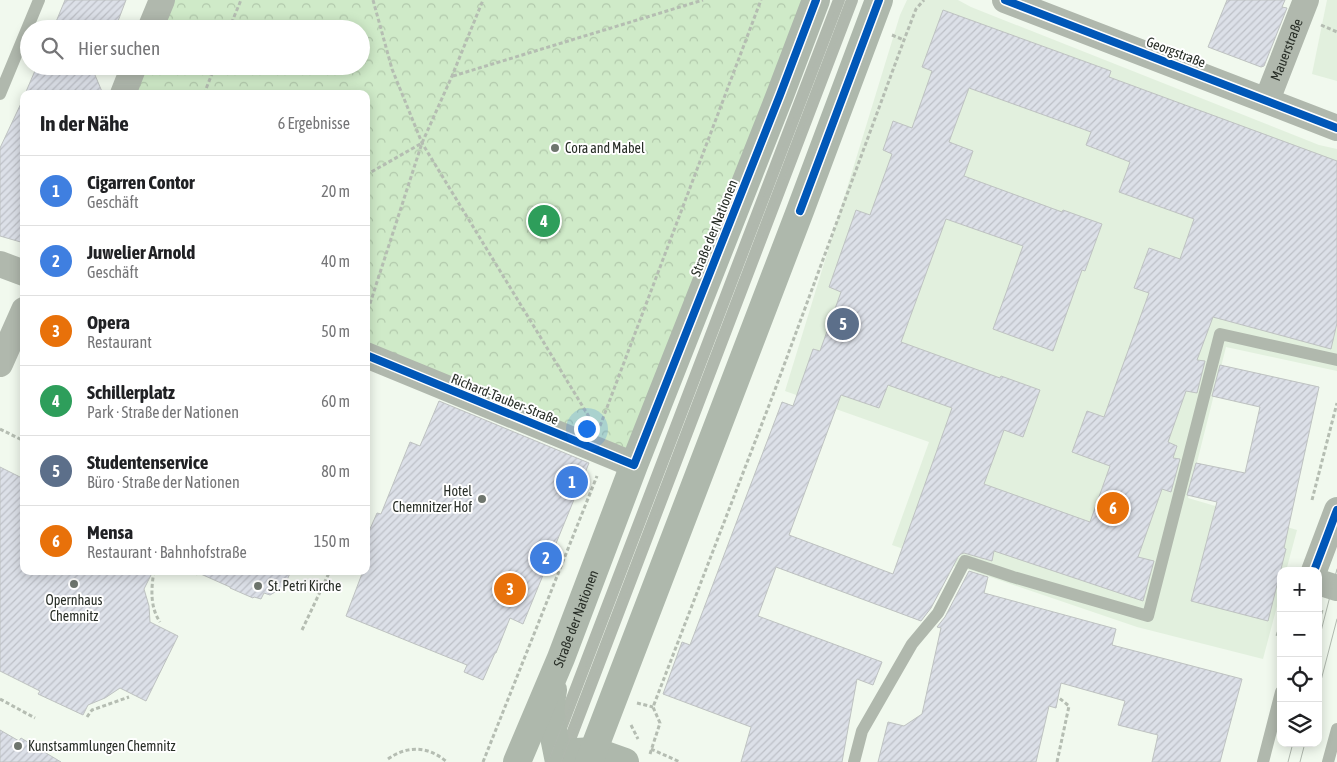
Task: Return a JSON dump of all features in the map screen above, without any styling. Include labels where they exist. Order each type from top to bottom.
[{"type":"main road","name":"Straße der Nationen","points":[[517,762],[556,671],[634,465],[743,191],[816,0]]},
{"type":"main road","points":[[561,757],[800,211],[879,0]]},
{"type":"main road","points":[[556,671],[550,709],[561,757]]},
{"type":"main road","points":[[561,757],[640,751]]},
{"type":"street","points":[[154,20],[162,0]]},
{"type":"street","name":"Georgstraße","points":[[1005,0],[1337,128]]},
{"type":"street","name":"Mauerstraße","points":[[1267,100],[1306,0]]},
{"type":"street","points":[[125,90],[130,75]]},
{"type":"street","points":[[0,264],[20,272]]},
{"type":"street","points":[[0,364],[20,319]]},
{"type":"street","name":"Richard-Tauber-Straße","points":[[370,357],[634,465]]},
{"type":"street","points":[[1316,567],[1337,510]]},
{"type":"street","points":[[1322,583],[1337,588]]},
{"type":"lane","points":[[31,20],[39,0]]},
{"type":"lane","points":[[561,757],[755,220],[839,0]]},
{"type":"lane","points":[[561,757],[768,225],[852,0]]},
{"type":"lane","points":[[0,94],[20,46]]},
{"type":"lane","points":[[743,191],[755,220]]},
{"type":"lane","points":[[768,225],[800,211]]},
{"type":"lane","points":[[854,762],[862,731],[912,644],[938,612],[965,561],[1013,577],[1148,616],[1220,334],[1337,360]]},
{"type":"lane","points":[[1263,762],[1278,702]]},
{"type":"lane","points":[[1328,762],[1337,729]]},
{"type":"path","points":[[233,20],[241,0]]},
{"type":"path","points":[[373,0],[392,69],[422,143],[598,431],[761,0]]},
{"type":"path","points":[[370,304],[422,143],[483,0]]},
{"type":"path","points":[[452,76],[703,0]]},
{"type":"path","points":[[651,750],[660,723],[654,707],[773,395],[904,40],[916,10],[924,0]]},
{"type":"path","points":[[1322,26],[1337,32]]},
{"type":"path","points":[[206,90],[211,75]]},
{"type":"path","points":[[370,173],[422,143]]},
{"type":"path","points":[[1311,506],[1337,403]]},
{"type":"path","points":[[0,428],[20,439]]},
{"type":"path","points":[[483,762],[606,454]]},
{"type":"path","points":[[153,575],[151,590],[156,615],[160,622]]},
{"type":"path","points":[[302,630],[328,575]]},
{"type":"path","points":[[87,717],[92,710],[129,697]]},
{"type":"path","points":[[1057,762],[1069,706],[1058,697]]},
{"type":"path","points":[[0,699],[35,718]]},
{"type":"path","points":[[642,704],[654,707]]},
{"type":"path","points":[[630,721],[640,751]]},
{"type":"path","points":[[388,759],[396,754],[418,749],[439,755],[448,762]]},
{"type":"path","points":[[640,751],[651,750]]},
{"type":"path","points":[[640,751],[651,750],[680,762]]},
{"type":"shaded area","points":[[907,0],[958,0],[971,7],[1319,145],[1337,149],[1337,371],[1226,347],[1188,498],[1297,530],[1287,567],[1277,567],[1277,606],[1263,659],[1137,627],[892,545],[929,442],[785,391],[900,15]]},
{"type":"shaded area","points":[[1327,0],[1337,0],[1337,81],[1312,74]]},
{"type":"green space","points":[[168,0],[810,0],[627,456],[370,350],[370,90],[133,90],[138,75],[370,75],[370,20],[160,20]]},
{"type":"building","points":[[65,0],[126,0],[118,20],[57,20]]},
{"type":"building","points":[[1227,0],[1285,0],[1282,7],[1287,8],[1264,66],[1261,67],[1208,47]]},
{"type":"building","points":[[943,10],[1111,71],[1109,77],[1337,161],[1337,323],[1331,349],[1213,317],[1197,360],[1205,361],[1197,393],[1186,391],[1168,442],[1177,446],[1173,458],[1180,459],[1171,492],[1162,489],[1138,557],[1154,561],[1143,601],[994,551],[992,561],[964,553],[958,557],[931,608],[921,621],[776,567],[758,616],[882,662],[873,685],[857,679],[842,762],[741,762],[751,727],[663,694],[682,642],[690,645],[782,402],[793,406],[813,349],[820,351],[841,292],[829,287],[856,210],[870,215],[892,154],[883,150],[893,121],[912,128],[932,71],[922,67]],"holes":[[[969,88],[1091,132],[1086,145],[1130,162],[1119,192],[1194,219],[1180,259],[1149,248],[1134,288],[1149,293],[1104,417],[1087,411],[1072,452],[1110,466],[1090,522],[984,484],[1004,430],[1023,437],[1040,390],[1001,376],[1000,378],[901,342],[946,219],[1023,246],[993,329],[1053,351],[1082,270],[1085,271],[1102,224],[1063,210],[1062,212],[964,176],[973,151],[949,142]],[[888,385],[952,408],[893,574],[789,535],[841,395],[879,408]]]},
{"type":"building","points":[[33,75],[95,75],[101,90],[27,90]]},
{"type":"building","points":[[20,106],[20,242],[0,236],[0,148]]},
{"type":"building","points":[[1220,365],[1319,387],[1284,548],[1286,549],[1282,567],[1277,567],[1277,585],[1268,621],[1191,601],[1217,502],[1187,495],[1196,463],[1245,473],[1260,407],[1212,396]]},
{"type":"building","points":[[439,401],[589,463],[523,624],[510,618],[483,680],[464,672],[467,665],[346,616],[361,575],[370,575],[370,529],[377,513],[381,514],[410,442],[420,446]]},
{"type":"building","name":"Opernhaus Chemnitz","points":[[0,467],[20,477],[20,575],[151,575],[144,589],[149,606],[150,622],[178,636],[146,701],[120,688],[105,698],[88,705],[83,715],[38,694],[40,691],[0,671]]},
{"type":"building","points":[[969,571],[988,577],[984,593],[1116,629],[1112,645],[1242,679],[1220,762],[1152,762],[1158,735],[1118,725],[1125,701],[1061,683],[1056,708],[1049,706],[1036,762],[878,762],[888,722],[904,726],[922,714],[941,628],[937,627],[945,617]]},
{"type":"building","name":"St. Petri Kirche","points":[[203,575],[289,575],[284,587],[270,595],[264,593],[261,599],[253,598]]},
{"type":"building","name":"Kunstsammlungen Chemnitz","points":[[0,730],[19,741],[21,738],[61,762],[0,762]]},
{"type":"tram line","points":[[548,762],[839,0]]},
{"type":"tram line","points":[[561,762],[852,0]]},
{"type":"tram line","points":[[1322,627],[1337,569]]},
{"type":"tram line","points":[[1322,677],[1337,619]]},
{"type":"tram line","points":[[1288,762],[1292,747]]},
{"type":"tram line","points":[[1300,762],[1304,747]]},
{"type":"cycle path","points":[[370,357],[634,465],[816,0]]},
{"type":"cycle path","points":[[800,211],[879,0]]},
{"type":"cycle path","points":[[1005,0],[1337,128]]},
{"type":"cycle path","points":[[1316,567],[1337,510]]},
{"type":"place","name":"Cora and Mabel","points":[[555,148]]},
{"type":"place","name":"Schillerplatz","points":[[544,221]]},
{"type":"place","name":"Studentenservice","points":[[843,324]]},
{"type":"place","name":"Cigarren Contor","points":[[572,482]]},
{"type":"place","name":"Hotel Chemnitzer Hof","points":[[482,499]]},
{"type":"place","name":"Mensa","points":[[1113,508]]},
{"type":"place","name":"Juwelier Arnold","points":[[546,558]]},
{"type":"place","name":"Opernhaus Chemnitz","points":[[74,584]]},
{"type":"place","name":"St. Petri Kirche","points":[[258,586]]},
{"type":"place","name":"Opera","points":[[510,589]]},
{"type":"place","name":"Kunstsammlungen Chemnitz","points":[[18,746]]}]
